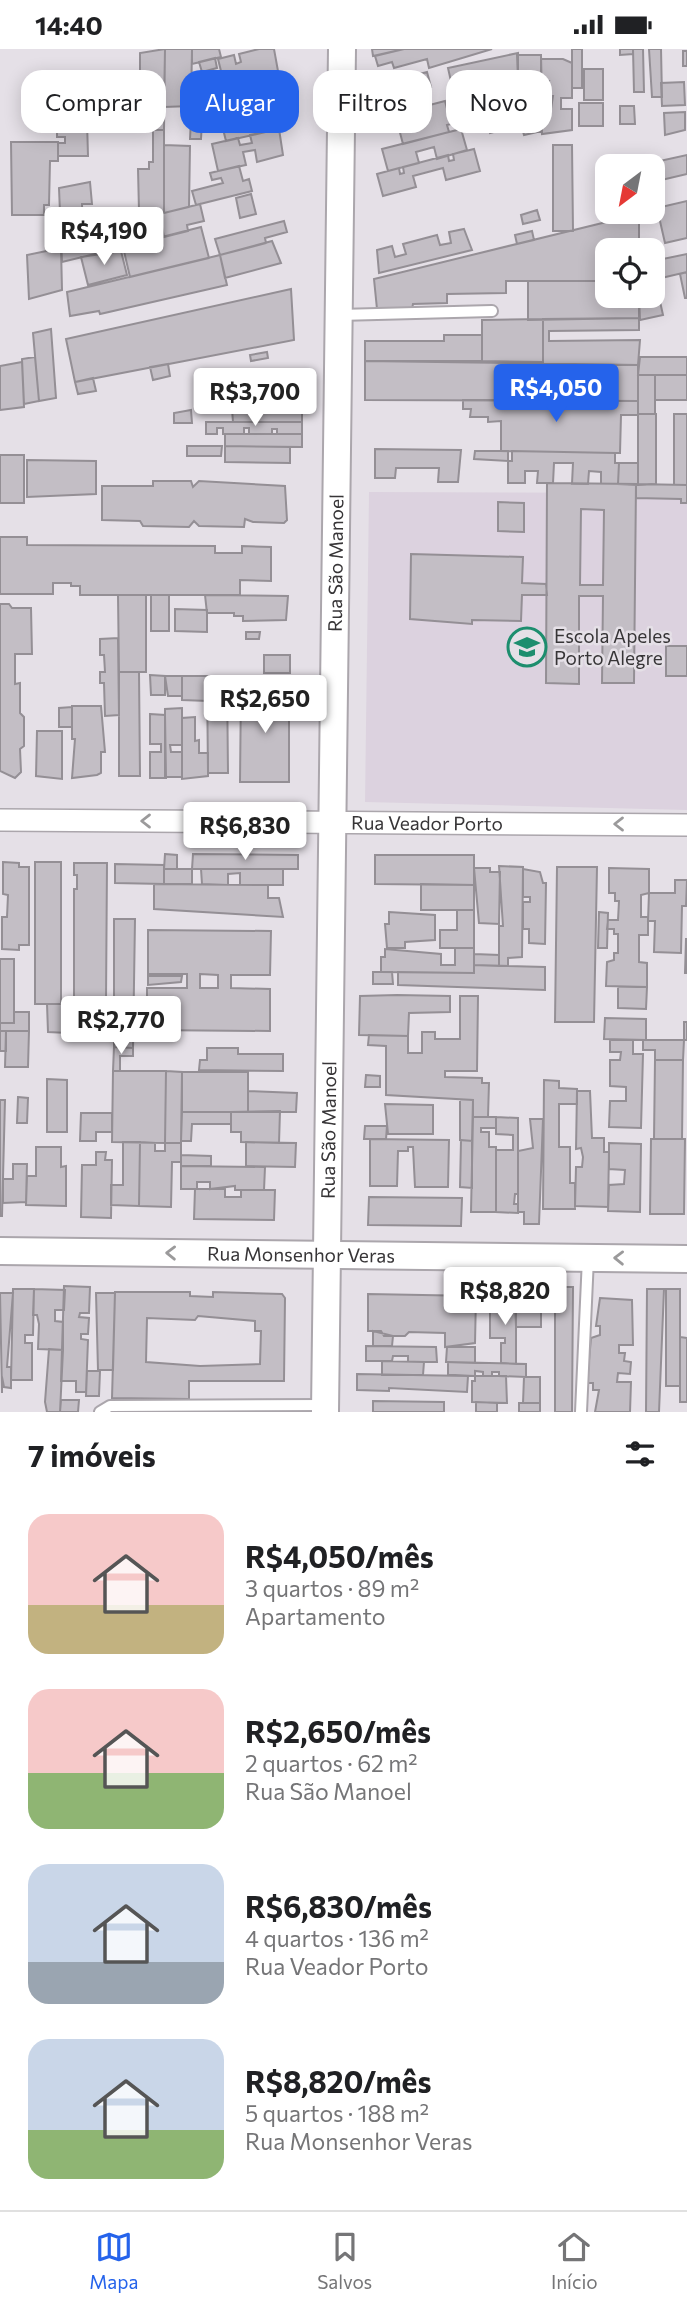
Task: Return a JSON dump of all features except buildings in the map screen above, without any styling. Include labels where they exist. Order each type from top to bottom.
[{"type":"street","name":"Rua São Manoel","points":[[326,1409],[342,49]]},
{"type":"street","name":"Rua Veador Porto","points":[[0,820],[687,825]]},
{"type":"street","name":"Rua Monsenhor Veras","points":[[0,1251],[687,1259]]},
{"type":"lane","points":[[339,315],[492,311]]},
{"type":"lane","points":[[581,1412],[588,1258]]},
{"type":"lane","points":[[100,1412],[110,1406],[326,1409]]},
{"type":"shaded area","name":"Escola Apeles Porto Alegre","points":[[369,492],[687,493],[687,810],[365,802]]},
{"type":"place","name":"Escola Apeles Porto Alegre","points":[[527,647]]}]
